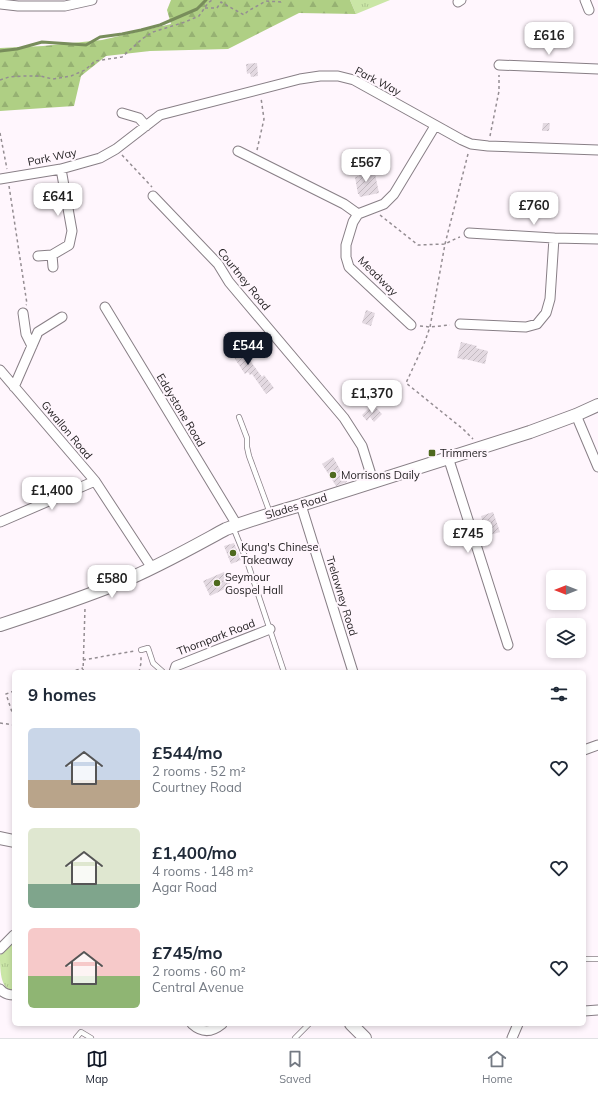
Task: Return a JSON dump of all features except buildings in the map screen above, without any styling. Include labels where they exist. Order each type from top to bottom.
[{"type":"street","points":[[0,4],[18,6],[65,6],[88,0]]},
{"type":"street","points":[[585,0],[589,10]]},
{"type":"street","points":[[500,65],[598,69]]},
{"type":"street","name":"Park Way","points":[[4,178],[60,169],[100,158],[116,149],[160,115],[260,89],[320,76],[338,76],[354,80],[470,144],[598,150]]},
{"type":"street","points":[[122,113],[139,118],[146,126]]},
{"type":"street","points":[[238,151],[344,204],[358,214],[384,204],[394,194],[436,126]]},
{"type":"street","points":[[38,256],[52,255],[69,245],[72,231],[60,169]]},
{"type":"street","name":"Courtney Road","points":[[153,196],[218,264],[229,282],[344,418],[362,446],[373,481]]},
{"type":"street","name":"Meadway","points":[[358,214],[353,222],[346,245],[346,257],[349,267],[411,325]]},
{"type":"street","points":[[469,233],[598,239]]},
{"type":"street","points":[[460,324],[526,327],[537,324],[546,313],[550,299],[554,238]]},
{"type":"street","points":[[52,255],[53,267]]},
{"type":"street","name":"Eddystone Road","points":[[105,307],[235,526]]},
{"type":"street","points":[[23,313],[26,334],[32,346]]},
{"type":"street","points":[[14,387],[38,332],[62,317]]},
{"type":"street","name":"Gwallon Road","points":[[0,370],[95,482],[152,568]]},
{"type":"street","name":"Slades Road","points":[[0,625],[120,583],[226,529],[270,513],[301,505],[530,432],[598,405]]},
{"type":"street","points":[[576,415],[598,467]]},
{"type":"street","points":[[448,457],[508,645]]},
{"type":"street","points":[[0,522],[95,482]]},
{"type":"street","name":"Trelawney Road","points":[[301,505],[351,670]]},
{"type":"street","name":"Thornpark Road","points":[[175,670],[176,666],[270,629]]},
{"type":"street","points":[[586,749],[598,745]]},
{"type":"street","points":[[0,838],[12,841]]},
{"type":"street","points":[[0,949],[12,937]]},
{"type":"street","points":[[0,989],[3,992],[12,995]]},
{"type":"street","points":[[586,1011],[598,1010]]},
{"type":"street","points":[[194,1026],[197,1029],[205,1031],[216,1029],[220,1026]]},
{"type":"street","points":[[353,1026],[365,1038]]},
{"type":"street","points":[[512,1038],[517,1026]]},
{"type":"lane","points":[[239,417],[247,438],[247,450],[270,513]]},
{"type":"lane","points":[[235,526],[283,670]]},
{"type":"lane","points":[[141,650],[148,648],[153,663],[161,670]]},
{"type":"lane","points":[[586,959],[598,959]]},
{"type":"lane","points":[[295,1038],[307,1026]]},
{"type":"lane","points":[[76,1038],[81,1032],[90,1038]]},
{"type":"path","points":[[0,80],[9,77],[23,76],[40,76],[53,79],[71,76],[85,70],[95,61],[122,57],[142,39],[153,32],[199,16],[212,0]]},
{"type":"path","points":[[205,8],[217,8],[221,2],[244,15],[248,11],[266,2],[281,2],[283,0]]},
{"type":"path","points":[[488,146],[499,91],[500,65]]},
{"type":"path","points":[[255,159],[264,119],[260,89]]},
{"type":"path","points":[[0,133],[4,178],[27,304],[23,313]]},
{"type":"path","points":[[470,144],[445,244],[430,327],[406,384],[463,429],[480,447]]},
{"type":"path","points":[[116,149],[154,190],[153,196]]},
{"type":"path","points":[[372,209],[418,245],[445,244],[458,238],[469,236],[469,233]]},
{"type":"path","points":[[411,325],[430,327],[460,324]]},
{"type":"path","points":[[76,670],[83,668],[84,660],[86,606],[83,597]]},
{"type":"path","points":[[84,660],[141,650],[139,670]]},
{"type":"path","points":[[12,692],[6,694],[12,712]]},
{"type":"path","points":[[0,723],[12,724]]},
{"type":"green space","points":[[171,0],[350,0],[356,14],[299,13],[228,49],[150,51],[106,56],[81,76],[74,106],[0,111],[0,48],[43,46],[102,40],[171,24],[167,10]]},
{"type":"green space","points":[[350,0],[390,0],[356,14]]},
{"type":"green space","points":[[12,943],[12,991],[9,990],[3,983],[0,955]]},
{"type":"waterway","points":[[0,51],[17,49],[42,42],[86,45],[100,37],[122,34],[160,25],[197,9],[206,0]]},
{"type":"place","name":"Trimmers","points":[[432,453]]},
{"type":"place","name":"Morrisons Daily","points":[[333,475]]},
{"type":"place","name":"Kung's Chinese Takeaway","points":[[233,553]]},
{"type":"place","name":"Seymour Gospel Hall","points":[[217,583]]}]
